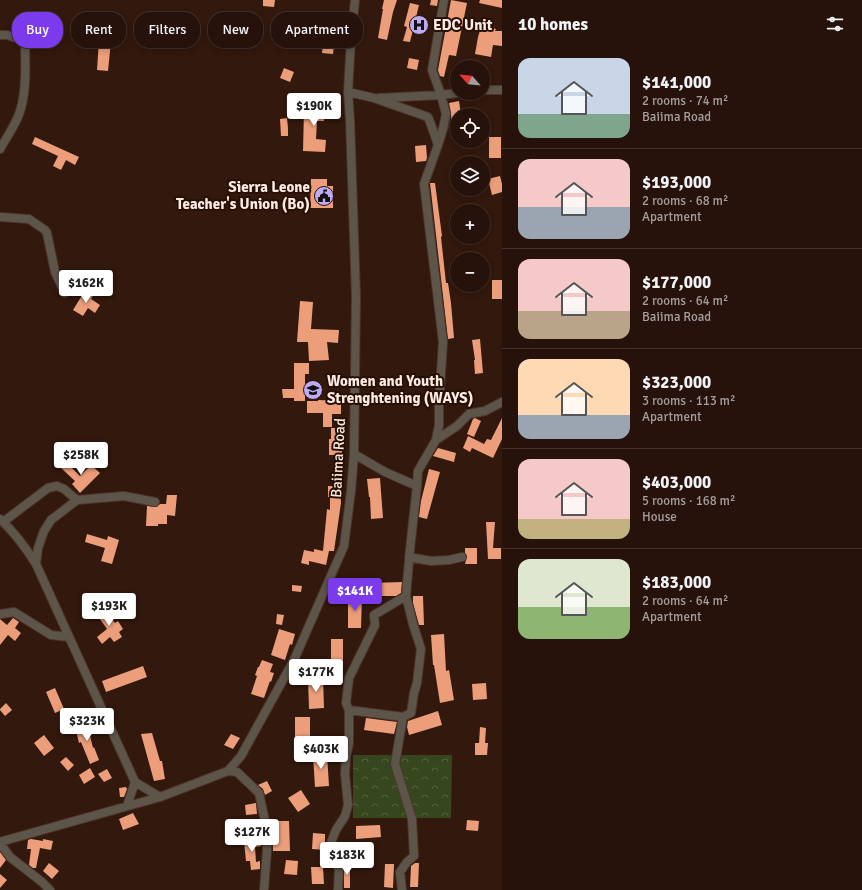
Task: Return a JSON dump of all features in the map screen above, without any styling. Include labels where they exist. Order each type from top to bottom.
[{"type":"street","name":"Baiima Road","points":[[228,771],[241,756],[294,660],[344,546],[354,454],[356,296],[348,92],[355,0]]},
{"type":"street","points":[[349,710],[403,717],[411,713],[417,683],[421,649],[406,596],[418,471],[436,440],[439,425],[443,342],[424,184],[438,145],[446,114],[432,70],[444,0]]},
{"type":"street","points":[[0,35],[7,35],[25,41],[25,79],[22,105],[15,123],[0,149]]},
{"type":"street","points":[[490,90],[502,90]]},
{"type":"street","points":[[348,92],[374,98],[428,117],[438,145]]},
{"type":"street","points":[[374,98],[450,94]]},
{"type":"street","points":[[0,217],[29,219],[47,233],[55,272],[65,293]]},
{"type":"street","points":[[436,440],[457,426],[469,414],[485,411],[502,402]]},
{"type":"street","points":[[354,454],[385,472],[417,486]]},
{"type":"street","points":[[78,500],[64,489],[57,486],[48,488],[2,520],[36,564],[135,782],[160,797]]},
{"type":"street","points":[[36,564],[38,548],[44,532],[51,520],[78,500],[124,496],[154,502]]},
{"type":"street","points":[[409,557],[430,561],[448,560],[462,557]]},
{"type":"street","points":[[338,890],[339,870],[330,845],[336,830],[345,816],[348,805],[345,774],[349,743],[349,710],[346,703],[349,678],[375,625],[374,615],[406,596]]},
{"type":"street","points":[[1,614],[14,612],[51,635],[69,637]]},
{"type":"street","points":[[402,890],[400,872],[407,862],[414,856],[412,819],[395,764],[403,717]]},
{"type":"street","points":[[50,890],[10,856],[0,842],[160,797],[228,771],[237,772],[259,793],[266,826],[267,850],[264,890]]},
{"type":"street","points":[[127,806],[135,782]]},
{"type":"green space","points":[[353,755],[452,755],[451,818],[353,818]]},
{"type":"building","points":[[263,0],[275,0],[274,7],[263,6]]},
{"type":"building","points":[[384,0],[397,0],[387,40],[378,38]]},
{"type":"building","points":[[431,0],[438,0],[437,6],[430,5]]},
{"type":"building","points":[[451,0],[467,3],[456,56],[449,55],[444,77],[440,76],[438,70]]},
{"type":"building","points":[[480,0],[502,0],[502,8],[479,3]]},
{"type":"building","points":[[410,3],[419,5],[410,42],[403,41],[407,27],[404,26]]},
{"type":"building","points":[[482,24],[496,29],[495,31],[502,31],[502,46],[493,45],[491,57],[475,54]]},
{"type":"building","points":[[98,48],[110,48],[108,71],[97,70]]},
{"type":"building","points":[[323,48],[334,48],[333,54],[322,53]]},
{"type":"building","points":[[409,58],[419,60],[417,70],[407,68]]},
{"type":"building","points":[[284,68],[294,72],[290,82],[280,78]]},
{"type":"building","points":[[317,95],[325,95],[324,121],[317,121],[316,139],[326,140],[325,152],[303,151],[304,110],[316,110]]},
{"type":"building","points":[[459,101],[460,108],[450,108],[449,103]]},
{"type":"building","points":[[287,118],[288,136],[281,136],[280,119]]},
{"type":"building","points":[[35,137],[79,157],[75,165],[66,160],[61,170],[53,166],[58,156],[32,144]]},
{"type":"building","points":[[490,137],[501,137],[501,158],[490,158]]},
{"type":"building","points":[[426,145],[426,161],[416,162],[415,146]]},
{"type":"building","points":[[500,176],[502,192],[492,195],[490,178]]},
{"type":"building","points":[[311,179],[327,179],[327,186],[333,186],[333,208],[310,208]]},
{"type":"building","points":[[430,183],[435,183],[446,283],[448,283],[451,303],[454,338],[448,339]]},
{"type":"building","points":[[492,280],[502,280],[502,299],[492,299]]},
{"type":"building","points":[[86,289],[94,294],[91,299],[100,305],[95,313],[88,308],[83,316],[73,310]]},
{"type":"building","points":[[300,301],[313,302],[311,329],[339,330],[338,343],[327,342],[329,360],[309,361],[308,342],[297,342]]},
{"type":"building","points":[[480,339],[483,373],[475,374],[475,360],[472,340]]},
{"type":"building","points":[[294,363],[309,363],[309,374],[305,374],[305,401],[294,401],[294,398],[283,398],[282,389],[294,389]]},
{"type":"building","points":[[307,401],[341,401],[341,414],[332,414],[332,427],[323,427],[323,413],[307,413]]},
{"type":"building","points":[[475,418],[481,421],[474,437],[467,434],[473,419]]},
{"type":"building","points":[[502,418],[502,439],[493,458],[472,448],[470,452],[463,448],[468,436],[484,444],[487,439],[491,440]]},
{"type":"building","points":[[331,428],[343,428],[342,455],[329,455]]},
{"type":"building","points":[[438,448],[456,453],[454,462],[433,456]]},
{"type":"building","points":[[65,461],[80,476],[91,465],[100,473],[80,493],[72,484],[75,481],[60,467]]},
{"type":"building","points":[[429,469],[440,472],[427,519],[419,517],[421,501]]},
{"type":"building","points":[[380,478],[383,518],[371,519],[367,479]]},
{"type":"building","points":[[328,486],[340,486],[341,503],[334,551],[329,551],[326,565],[309,561],[309,565],[301,563],[304,550],[314,552],[314,549],[323,551],[327,509],[330,510]]},
{"type":"building","points":[[167,495],[177,495],[175,516],[167,515],[167,524],[146,526],[147,506],[156,507],[160,504],[166,504]]},
{"type":"building","points":[[486,522],[495,522],[493,548],[501,548],[501,559],[488,559]]},
{"type":"building","points":[[87,534],[107,540],[108,536],[119,540],[112,564],[101,561],[105,548],[85,542]]},
{"type":"building","points":[[465,548],[477,548],[477,564],[465,564],[467,556],[465,553]]},
{"type":"building","points":[[402,582],[401,593],[396,596],[370,596],[370,583]]},
{"type":"building","points":[[292,585],[302,586],[301,592],[292,591]]},
{"type":"building","points":[[348,596],[362,596],[361,628],[348,628]]},
{"type":"building","points":[[413,596],[423,596],[424,625],[419,625],[413,603]]},
{"type":"building","points":[[103,606],[115,623],[118,621],[123,629],[119,632],[122,637],[114,642],[110,637],[102,644],[97,637],[107,629],[95,612]]},
{"type":"building","points":[[277,614],[284,615],[282,625],[276,624]]},
{"type":"building","points":[[13,618],[19,622],[15,628],[21,633],[15,641],[8,635],[0,645],[0,619],[7,625]]},
{"type":"building","points":[[279,629],[295,634],[285,660],[271,655]]},
{"type":"building","points":[[444,634],[446,671],[449,670],[454,700],[440,703],[433,665],[431,635]]},
{"type":"building","points":[[331,639],[343,639],[343,667],[331,667]]},
{"type":"building","points":[[262,660],[273,664],[270,672],[274,673],[264,698],[251,694],[257,676],[255,675]]},
{"type":"building","points":[[143,666],[147,677],[106,692],[102,681]]},
{"type":"building","points":[[323,677],[324,708],[309,709],[308,678]]},
{"type":"building","points":[[486,683],[487,699],[473,700],[472,684]]},
{"type":"building","points":[[55,688],[64,709],[55,713],[46,692]]},
{"type":"building","points":[[6,703],[12,710],[5,716],[0,709]]},
{"type":"building","points":[[438,711],[442,725],[409,735],[407,727],[408,721]]},
{"type":"building","points":[[295,717],[310,717],[310,749],[295,750]]},
{"type":"building","points":[[366,718],[397,722],[394,734],[364,730]]},
{"type":"building","points":[[87,723],[93,748],[94,747],[99,760],[90,764],[81,742],[79,743],[75,726]]},
{"type":"building","points":[[480,727],[486,728],[485,743],[488,743],[487,755],[475,755],[475,743],[479,743]]},
{"type":"building","points":[[152,733],[160,761],[162,761],[165,779],[154,781],[141,734]]},
{"type":"building","points":[[231,734],[240,738],[233,749],[224,745]]},
{"type":"building","points":[[44,735],[54,748],[44,756],[34,743]]},
{"type":"building","points":[[327,754],[329,786],[315,787],[313,755]]},
{"type":"building","points":[[66,757],[74,765],[68,771],[60,762]]},
{"type":"building","points":[[90,768],[95,777],[84,784],[79,775]]},
{"type":"building","points":[[107,769],[112,778],[104,782],[98,774]]},
{"type":"building","points":[[267,781],[272,791],[265,795],[263,789],[258,785]]},
{"type":"building","points":[[126,787],[127,789],[124,797],[120,797],[119,788]]},
{"type":"building","points":[[301,790],[310,804],[298,812],[288,798]]},
{"type":"building","points":[[256,803],[257,814],[246,815],[245,805]]},
{"type":"building","points":[[133,813],[139,824],[123,830],[119,819]]},
{"type":"building","points":[[467,820],[479,821],[478,831],[466,830]]},
{"type":"building","points":[[272,821],[289,821],[290,851],[273,851]]},
{"type":"building","points":[[380,825],[381,837],[356,839],[356,826]]},
{"type":"building","points":[[313,833],[325,834],[325,850],[312,849]]},
{"type":"building","points":[[261,839],[261,846],[255,847],[256,862],[260,861],[260,869],[251,870],[250,861],[246,861],[244,841]]},
{"type":"building","points":[[28,840],[53,841],[51,850],[40,848],[36,868],[29,865],[31,849],[27,849]]},
{"type":"building","points":[[0,852],[6,860],[0,868]]},
{"type":"building","points":[[286,860],[298,861],[297,875],[284,874]]},
{"type":"building","points":[[49,863],[59,871],[52,879],[43,871]]},
{"type":"building","points":[[415,863],[419,863],[418,887],[410,887],[411,866]]},
{"type":"building","points":[[343,864],[350,864],[350,888],[344,888]]},
{"type":"building","points":[[385,864],[394,864],[393,888],[384,887]]},
{"type":"building","points":[[311,867],[323,867],[324,884],[312,884]]},
{"type":"building","points":[[0,874],[7,880],[0,888]]},
{"type":"place","name":"EDC Unit","points":[[419,25]]},
{"type":"place","name":"Sierra Leone Teacher's Union (Bo)","points":[[324,196]]},
{"type":"place","name":"Women and Youth Strenghtening (WAYS)","points":[[313,390]]}]
